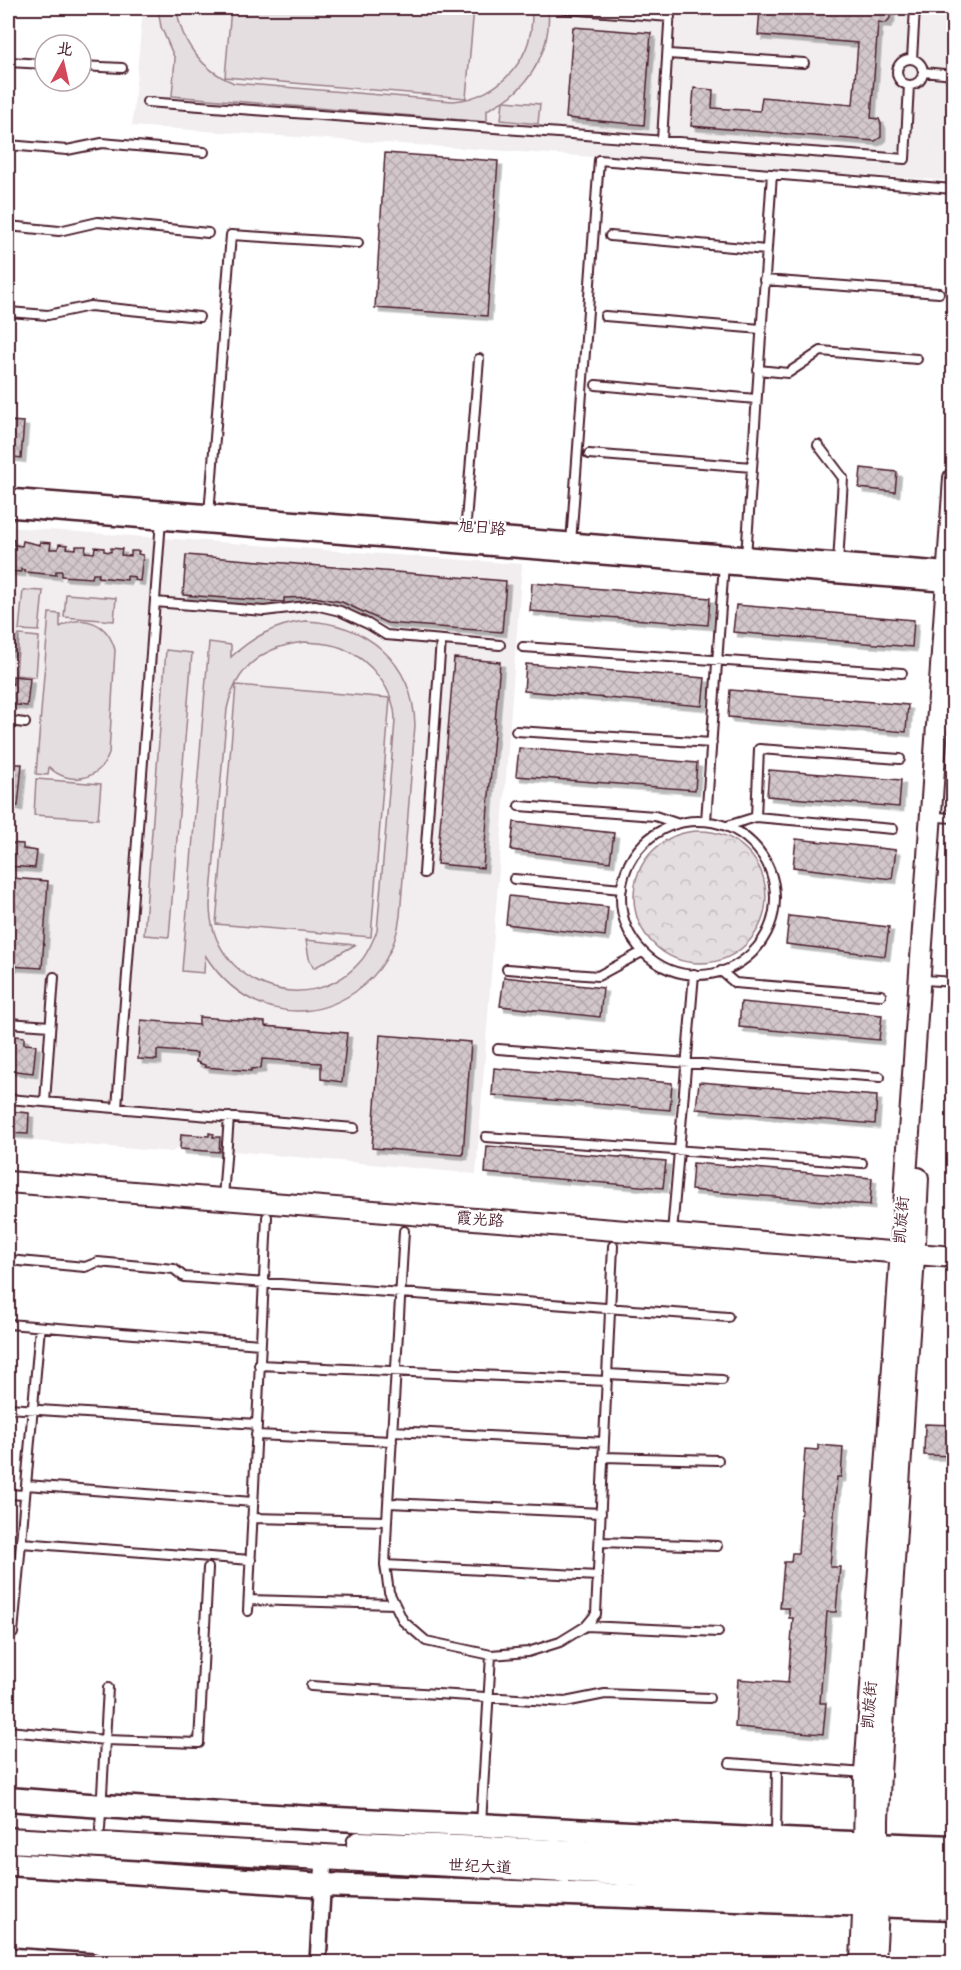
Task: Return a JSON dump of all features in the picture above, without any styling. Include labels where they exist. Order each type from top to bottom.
[{"type":"main road","points":[[8,1799],[100,1818],[481,1826],[776,1840],[954,1908]]},
{"type":"main road","name":"世纪大道","points":[[8,1823],[100,1818],[336,1843],[871,1876],[954,1892]]},
{"type":"main road","name":"世纪大道","points":[[8,1840],[324,1858],[871,1876],[954,1868]]},
{"type":"main road","points":[[8,1864],[323,1885],[871,1876],[954,1847]]},
{"type":"street","name":"凯旋街","points":[[861,1962],[880,1773],[908,1247],[950,577],[954,478]]},
{"type":"street","name":"旭日路","points":[[8,497],[208,519],[950,577]]},
{"type":"street","name":"旭日路","points":[[8,509],[161,515]]},
{"type":"street","name":"凯旋街","points":[[875,1962],[865,1773],[908,1247],[925,980],[945,817],[954,619]]},
{"type":"street","name":"霞光路","points":[[8,1173],[224,1194],[672,1230],[908,1247],[954,1246]]},
{"type":"street","name":"霞光路","points":[[8,1182],[224,1194]]},
{"type":"street","name":"霞光路","points":[[908,1247],[954,1257]]},
{"type":"street","points":[[318,1962],[324,1858]]},
{"type":"street","points":[[8,1956],[93,1962]]},
{"type":"lane","points":[[662,140],[670,8]]},
{"type":"lane","points":[[912,59],[915,8]]},
{"type":"lane","points":[[566,9],[670,17]]},
{"type":"lane","points":[[668,54],[804,63]]},
{"type":"lane","points":[[912,59],[920,64],[923,77],[917,84],[909,86],[899,79],[897,70],[901,63],[912,59]]},
{"type":"lane","points":[[8,62],[33,63]]},
{"type":"lane","points":[[93,67],[122,68]]},
{"type":"lane","points":[[923,72],[954,75]]},
{"type":"lane","points":[[147,102],[905,159],[909,86]]},
{"type":"lane","points":[[8,145],[67,150],[102,143],[204,152]]},
{"type":"lane","points":[[571,547],[599,160],[953,189]]},
{"type":"lane","points":[[746,561],[772,174]]},
{"type":"lane","points":[[8,226],[59,231],[98,222],[208,233]]},
{"type":"lane","points":[[208,519],[231,235],[358,243]]},
{"type":"lane","points":[[610,236],[766,250]]},
{"type":"lane","points":[[764,280],[939,294]]},
{"type":"lane","points":[[8,312],[48,315],[90,306],[199,317]]},
{"type":"lane","points":[[605,316],[761,328]]},
{"type":"lane","points":[[758,370],[788,373],[821,351],[917,358]]},
{"type":"lane","points":[[465,539],[479,359]]},
{"type":"lane","points":[[597,385],[756,399]]},
{"type":"lane","points":[[818,445],[843,478],[838,568]]},
{"type":"lane","points":[[589,454],[752,467]]},
{"type":"lane","points":[[117,1108],[161,515]]},
{"type":"lane","points":[[706,821],[724,559]]},
{"type":"lane","points":[[155,602],[264,611],[315,605],[340,610],[386,635],[500,645]]},
{"type":"lane","points":[[424,873],[441,640]]},
{"type":"lane","points":[[523,647],[902,673]]},
{"type":"lane","points":[[8,721],[25,723]]},
{"type":"lane","points":[[516,731],[712,744]]},
{"type":"lane","points":[[756,817],[759,749],[900,759]]},
{"type":"lane","points":[[519,806],[655,816],[676,823],[706,821],[726,826],[748,838],[764,857],[773,879],[775,904],[769,928],[756,949],[737,964],[714,973],[694,974],[664,968],[642,952],[627,930],[620,904],[622,878],[634,854],[652,835],[676,823]]},
{"type":"lane","points":[[726,826],[756,817],[893,829]]},
{"type":"lane","points":[[514,879],[622,889]]},
{"type":"lane","points":[[507,969],[598,976],[642,952]]},
{"type":"lane","points":[[721,971],[735,983],[881,995]]},
{"type":"lane","points":[[672,1230],[694,974]]},
{"type":"lane","points":[[45,1102],[54,977]]},
{"type":"lane","points":[[925,980],[954,982]]},
{"type":"lane","points":[[8,1023],[51,1026]]},
{"type":"lane","points":[[498,1048],[880,1077]]},
{"type":"lane","points":[[8,1099],[354,1128]]},
{"type":"lane","points":[[224,1194],[229,1117]]},
{"type":"lane","points":[[486,1137],[862,1163]]},
{"type":"lane","points":[[248,1611],[267,1217]]},
{"type":"lane","points":[[405,1231],[385,1565],[389,1592],[403,1621],[426,1641],[491,1655],[528,1652],[560,1642],[586,1626],[596,1614],[613,1246]]},
{"type":"lane","points":[[8,1260],[85,1267],[98,1262],[174,1269],[184,1277],[728,1317]]},
{"type":"lane","points":[[8,1324],[260,1344]]},
{"type":"lane","points":[[8,1633],[13,1633],[40,1327]]},
{"type":"lane","points":[[259,1365],[396,1372],[722,1380]]},
{"type":"lane","points":[[8,1408],[257,1424]]},
{"type":"lane","points":[[393,1431],[604,1442]]},
{"type":"lane","points":[[256,1435],[392,1441]]},
{"type":"lane","points":[[603,1457],[718,1460]]},
{"type":"lane","points":[[26,1485],[253,1502]]},
{"type":"lane","points":[[8,1494],[25,1495]]},
{"type":"lane","points":[[389,1503],[601,1513]]},
{"type":"lane","points":[[252,1518],[387,1521]]},
{"type":"lane","points":[[600,1542],[717,1546]]},
{"type":"lane","points":[[21,1543],[251,1560]]},
{"type":"lane","points":[[8,1562],[19,1563]]},
{"type":"lane","points":[[385,1565],[598,1576]]},
{"type":"lane","points":[[8,1731],[105,1740],[199,1743],[208,1568]]},
{"type":"lane","points":[[249,1600],[395,1604]]},
{"type":"lane","points":[[586,1626],[718,1632]]},
{"type":"lane","points":[[481,1826],[491,1655]]},
{"type":"lane","points":[[311,1686],[565,1702],[605,1694],[709,1698]]},
{"type":"lane","points":[[100,1818],[108,1688]]},
{"type":"lane","points":[[730,1763],[865,1773]]},
{"type":"lane","points":[[776,1840],[777,1767]]},
{"type":"shaded area","points":[[143,8],[953,8],[953,181],[132,126]]},
{"type":"shaded area","points":[[8,527],[522,564],[476,1174],[180,1146],[172,1152],[8,1139]]},
{"type":"green space","points":[[158,8],[177,8],[183,32],[195,54],[212,71],[234,83],[453,101],[486,92],[500,83],[522,57],[532,25],[531,8],[548,8],[547,35],[539,60],[524,83],[504,101],[540,104],[538,124],[501,120],[503,101],[487,110],[487,122],[172,96],[175,59],[161,27]]},
{"type":"green space","points":[[231,8],[474,8],[466,98],[225,77]]},
{"type":"green space","points":[[23,590],[43,591],[39,631],[19,630]]},
{"type":"green space","points":[[66,594],[116,598],[114,621],[64,617]]},
{"type":"green space","points":[[49,613],[60,614],[60,627],[78,621],[94,623],[107,633],[115,650],[109,754],[98,770],[82,778],[65,777],[49,767],[48,775],[36,774]]},
{"type":"green space","points":[[305,621],[327,623],[348,629],[366,638],[382,650],[395,664],[406,682],[415,725],[400,916],[391,949],[373,977],[355,992],[334,1003],[313,1009],[292,1011],[272,1008],[235,989],[219,974],[205,955],[204,973],[182,971],[209,642],[231,645],[231,657],[265,633]],"holes":[[[305,642],[342,648],[363,660],[386,687],[394,709],[395,721],[377,931],[370,948],[359,963],[337,980],[313,989],[289,991],[265,985],[243,973],[226,955],[214,932],[210,905],[227,709],[231,694],[237,681],[254,661],[277,648]]]},
{"type":"green space","points":[[19,635],[39,637],[36,677],[16,675]]},
{"type":"green space","points":[[166,650],[192,653],[169,937],[144,935]]},
{"type":"green space","points":[[236,685],[390,698],[371,937],[216,924]]},
{"type":"green space","points":[[36,779],[101,784],[98,819],[34,815]]},
{"type":"green space","points":[[700,831],[725,836],[746,851],[761,872],[766,897],[761,922],[746,943],[725,958],[700,963],[675,958],[654,943],[639,922],[634,897],[639,872],[654,851],[675,836]]},
{"type":"green space","points":[[306,940],[355,945],[314,968],[309,958]]},
{"type":"building","points":[[760,8],[890,8],[890,18],[886,23],[878,22],[871,118],[879,119],[881,137],[875,141],[691,126],[694,88],[713,90],[712,108],[760,111],[762,97],[853,105],[858,43],[758,35]]},
{"type":"building","points":[[573,27],[651,33],[644,125],[566,118]]},
{"type":"building","points":[[385,153],[498,161],[487,316],[375,308]]},
{"type":"building","points":[[8,421],[24,422],[21,458],[8,456]]},
{"type":"building","points":[[861,468],[897,472],[895,492],[859,488]]},
{"type":"building","points":[[8,539],[14,540],[14,545],[22,546],[23,541],[40,545],[40,542],[51,543],[50,549],[58,549],[59,544],[76,549],[76,546],[86,546],[85,552],[94,553],[95,547],[111,552],[111,548],[122,549],[121,555],[131,556],[131,551],[139,551],[138,554],[143,555],[140,581],[134,580],[135,577],[127,576],[127,580],[98,577],[99,574],[93,574],[92,578],[62,576],[62,571],[56,571],[56,575],[25,572],[21,569],[21,572],[8,571]]},
{"type":"building","points":[[186,555],[506,581],[502,632],[387,623],[342,602],[314,597],[284,598],[284,602],[183,595]]},
{"type":"building","points":[[532,583],[710,598],[708,625],[530,611]]},
{"type":"building","points":[[736,605],[914,620],[912,647],[733,632]]},
{"type":"building","points":[[8,632],[13,632],[12,652],[8,652]]},
{"type":"building","points":[[454,658],[500,662],[483,868],[437,864]]},
{"type":"building","points":[[526,664],[705,678],[702,706],[524,691]]},
{"type":"building","points":[[13,676],[30,678],[27,706],[8,704],[8,683],[13,684]]},
{"type":"building","points":[[730,690],[908,705],[906,732],[728,717]]},
{"type":"building","points":[[519,748],[697,763],[695,790],[516,776]]},
{"type":"building","points":[[12,764],[22,764],[18,806],[8,805],[8,768],[12,768]]},
{"type":"building","points":[[769,770],[901,780],[899,807],[767,796]]},
{"type":"building","points":[[514,822],[614,833],[610,862],[511,850]]},
{"type":"building","points":[[796,839],[896,850],[892,879],[793,867]]},
{"type":"building","points":[[8,843],[23,844],[23,849],[37,851],[35,868],[8,866]]},
{"type":"building","points":[[12,878],[48,881],[42,968],[8,966],[8,900]]},
{"type":"building","points":[[509,896],[608,907],[605,936],[506,924]]},
{"type":"building","points":[[789,916],[889,927],[885,956],[786,944]]},
{"type":"building","points":[[504,977],[603,988],[600,1017],[500,1006]]},
{"type":"building","points":[[741,1002],[882,1015],[879,1040],[739,1027]]},
{"type":"building","points":[[199,1017],[265,1022],[265,1026],[347,1033],[342,1082],[321,1079],[321,1063],[262,1059],[261,1068],[251,1069],[251,1071],[205,1067],[196,1062],[197,1053],[157,1050],[157,1060],[138,1059],[141,1020],[199,1025]]},
{"type":"building","points":[[8,1035],[24,1037],[24,1044],[36,1045],[33,1073],[8,1070]]},
{"type":"building","points":[[380,1035],[471,1042],[463,1155],[372,1148]]},
{"type":"building","points":[[494,1068],[672,1083],[670,1110],[492,1095]]},
{"type":"building","points":[[699,1082],[877,1096],[875,1124],[696,1109]]},
{"type":"building","points":[[8,1111],[29,1113],[28,1134],[8,1133]]},
{"type":"building","points":[[209,1133],[214,1134],[213,1137],[220,1137],[219,1152],[180,1149],[181,1134],[209,1136]]},
{"type":"building","points":[[487,1146],[666,1161],[663,1188],[485,1173]]},
{"type":"building","points":[[693,1163],[872,1178],[870,1205],[691,1190]]},
{"type":"building","points":[[925,1424],[954,1425],[954,1456],[924,1455]]},
{"type":"building","points":[[818,1445],[843,1447],[841,1477],[837,1477],[830,1567],[840,1567],[836,1612],[827,1612],[820,1703],[826,1703],[823,1734],[735,1727],[738,1679],[788,1683],[793,1618],[789,1618],[789,1608],[780,1608],[784,1562],[791,1562],[792,1553],[798,1553],[805,1449],[818,1450]]}]
